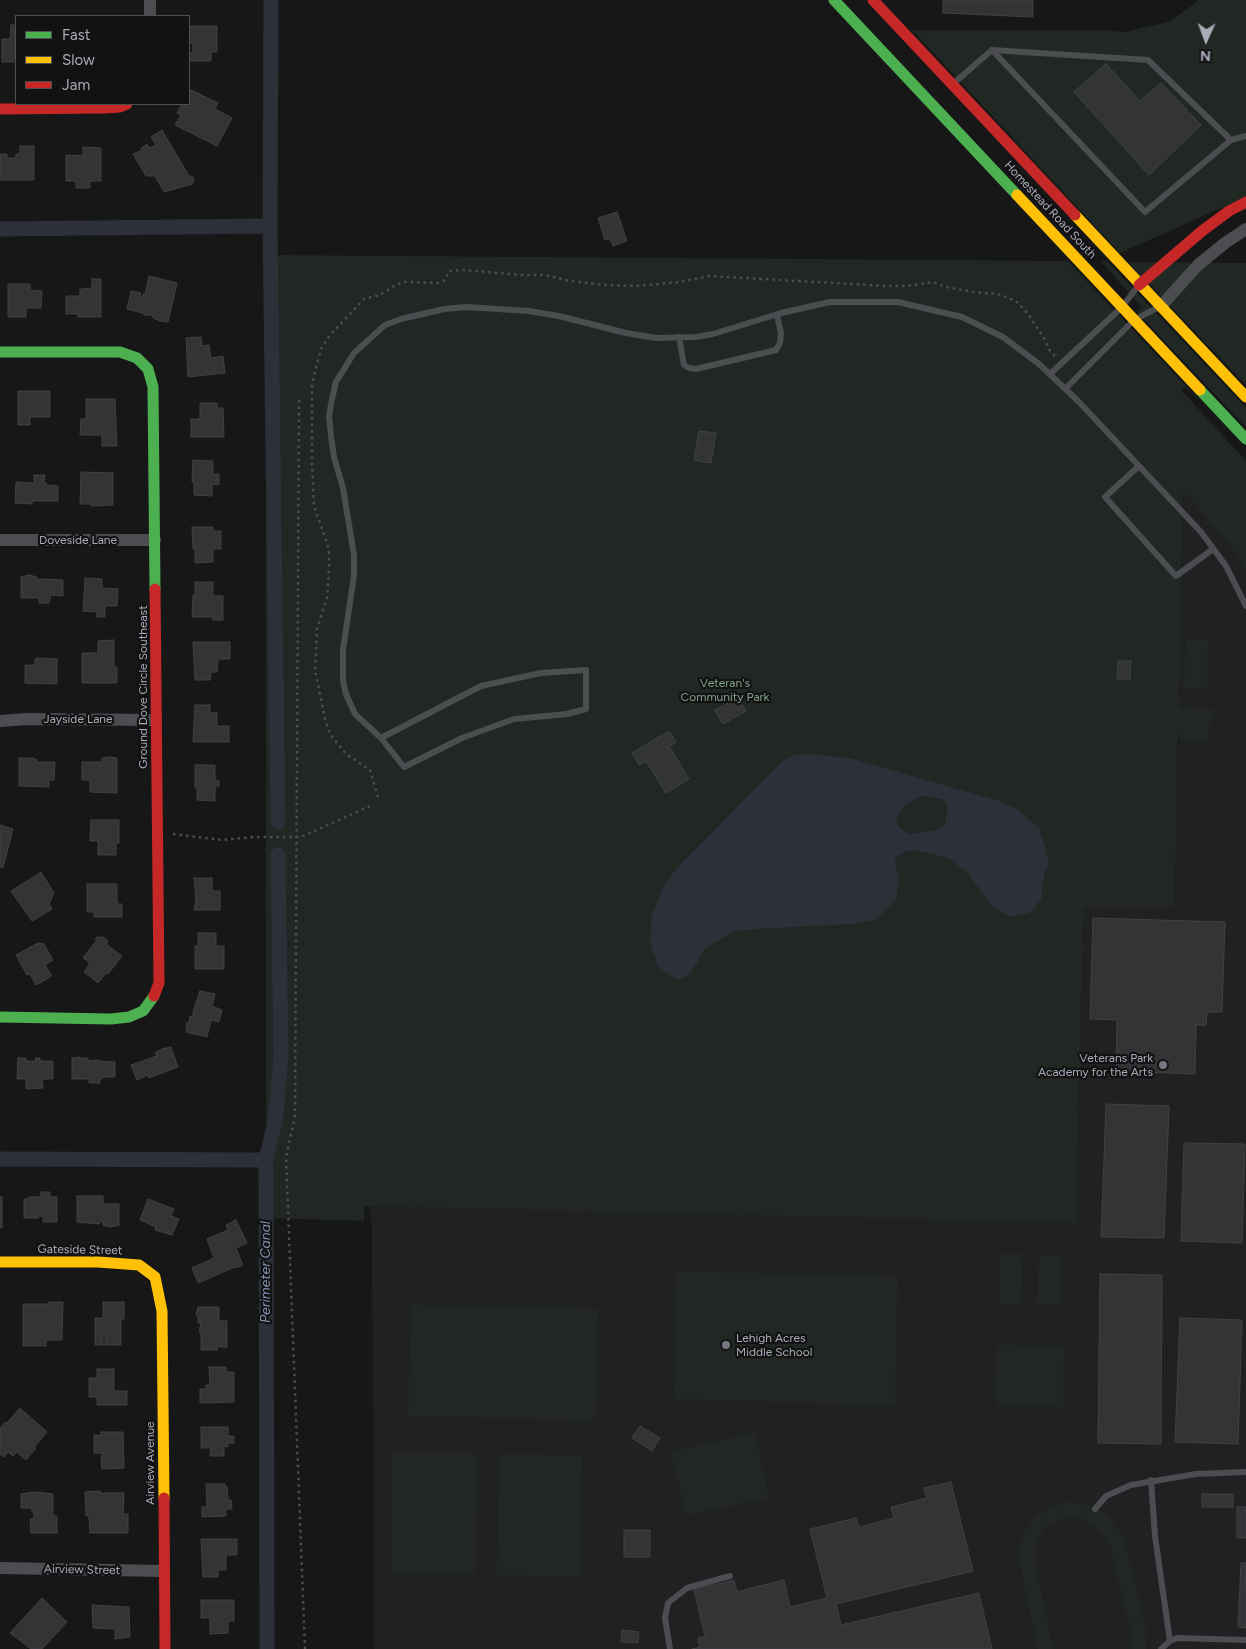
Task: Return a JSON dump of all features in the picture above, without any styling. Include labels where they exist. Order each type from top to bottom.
[{"type":"street","points":[[150,0],[150,15]]},
{"type":"street","name":"Homestead Road South","points":[[834,0],[1246,439]]},
{"type":"street","points":[[844,0],[847,13]]},
{"type":"street","name":"Homestead Road South","points":[[873,0],[1246,397]]},
{"type":"street","points":[[0,108],[105,108],[125,105]]},
{"type":"street","points":[[1139,285],[1202,231],[1229,211],[1246,202]]},
{"type":"street","points":[[1161,306],[1198,265],[1246,229]]},
{"type":"street","name":"Ground Dove Circle Southeast","points":[[0,352],[120,352],[137,358],[148,369],[153,387],[159,983],[153,999],[143,1011],[129,1017],[111,1019],[0,1017]]},
{"type":"street","name":"Doveside Lane","points":[[0,540],[156,540]]},
{"type":"street","name":"Jayside Lane","points":[[0,721],[36,719],[156,720]]},
{"type":"street","name":"Gateside Street","points":[[0,1262],[98,1262],[139,1265],[154,1277]]},
{"type":"street","name":"Airview Avenue","points":[[154,1277],[162,1311],[165,1649]]},
{"type":"street","name":"Airview Street","points":[[0,1568],[164,1571]]},
{"type":"lane","points":[[992,50],[1145,212],[1231,140],[1246,136]]},
{"type":"lane","points":[[952,85],[992,50],[1148,60],[1231,140]]},
{"type":"lane","points":[[1050,374],[1122,307],[1139,285]]},
{"type":"lane","points":[[381,738],[481,686],[541,673],[586,670],[586,709],[567,714],[514,719],[462,738],[404,767],[381,738],[354,714],[346,694],[343,681],[343,650],[354,575],[354,555],[343,488],[334,457],[329,416],[336,382],[354,354],[385,325],[400,319],[444,309],[466,307],[537,312],[626,333],[656,338],[696,337],[713,334],[830,302],[878,302],[915,305],[962,317],[1002,337],[1039,364],[1065,389],[1201,532],[1226,566],[1246,606]]},
{"type":"lane","points":[[1065,389],[1134,320],[1161,306]]},
{"type":"lane","points":[[679,337],[684,365],[696,369],[776,350],[780,343],[781,333],[777,315]]},
{"type":"lane","points":[[1139,466],[1105,497],[1176,576],[1213,550]]},
{"type":"lane","points":[[1096,1509],[1106,1496],[1131,1485],[1151,1480],[1196,1474],[1246,1472]]},
{"type":"lane","points":[[1151,1480],[1155,1536],[1170,1641]]},
{"type":"lane","points":[[670,1649],[665,1618],[668,1603],[687,1588],[730,1576]]},
{"type":"lane","points":[[1161,1649],[1177,1638],[1246,1640]]},
{"type":"path","points":[[378,797],[370,770],[346,754],[330,734],[324,719],[315,670],[317,629],[327,598],[329,550],[314,506],[312,385],[316,363],[322,347],[330,335],[364,299],[380,295],[392,286],[404,282],[440,283],[445,280],[450,272],[464,270],[545,275],[587,283],[636,286],[680,282],[709,276],[887,286],[907,286],[932,282],[946,287],[997,294],[1009,298],[1028,314],[1050,351],[1059,360]]},
{"type":"path","points":[[299,400],[296,1117],[286,1157],[305,1649]]},
{"type":"path","points":[[158,832],[222,840],[254,837],[301,837],[370,806]]},
{"type":"shaded area","name":"Lehigh Acres Middle School","points":[[1183,490],[1230,544],[1246,573],[1246,1649],[374,1649],[372,1231],[370,1206],[1076,1223],[1084,906],[1175,907]]},
{"type":"shaded area","points":[[810,754],[850,758],[1002,802],[1017,809],[1039,828],[1048,858],[1048,867],[1044,873],[1041,899],[1032,912],[1012,917],[990,904],[967,872],[948,858],[922,851],[907,851],[896,857],[895,864],[899,881],[896,899],[875,920],[851,924],[754,929],[732,932],[706,948],[686,977],[678,979],[669,975],[658,967],[650,940],[652,916],[662,889],[676,869],[782,762],[793,755]],"holes":[[[924,796],[942,799],[948,805],[945,824],[936,830],[909,834],[901,829],[896,822],[904,806],[913,800]]]},
{"type":"green space","points":[[1199,0],[1246,0],[1246,197],[1120,253],[912,30],[1100,30],[1124,32],[1169,22]]},
{"type":"green space","name":"Veteran's Community Park","points":[[266,255],[1068,261],[1246,450],[1189,390],[1185,388],[1181,390],[1246,461],[1246,573],[1230,544],[1183,491],[1179,708],[1213,709],[1206,741],[1180,740],[1178,729],[1175,907],[1084,907],[1076,1223],[364,1206],[364,1221],[266,1218]]},
{"type":"green space","points":[[1101,261],[1107,261],[1246,408],[1246,427],[1137,312],[1141,307]]},
{"type":"green space","points":[[1128,262],[1246,263],[1246,385]]},
{"type":"green space","points":[[1186,639],[1208,639],[1207,689],[1184,689]]},
{"type":"green space","points":[[1000,1254],[1023,1254],[1021,1304],[999,1304]]},
{"type":"green space","points":[[1039,1255],[1061,1255],[1060,1305],[1037,1305]]},
{"type":"green space","points":[[677,1271],[898,1277],[895,1405],[674,1399]]},
{"type":"green space","points":[[411,1305],[598,1309],[595,1420],[408,1416]]},
{"type":"green space","points":[[997,1345],[1064,1346],[1063,1407],[996,1405]]},
{"type":"green space","points":[[755,1433],[769,1498],[686,1515],[671,1451]]},
{"type":"green space","points":[[391,1453],[476,1453],[475,1573],[391,1573]]},
{"type":"green space","points":[[499,1454],[582,1455],[580,1577],[497,1575]]},
{"type":"green space","points":[[1068,1502],[1088,1505],[1103,1512],[1123,1534],[1147,1634],[1146,1649],[1131,1649],[1132,1636],[1109,1541],[1094,1525],[1084,1519],[1069,1517],[1055,1521],[1045,1528],[1035,1548],[1035,1563],[1053,1649],[1038,1649],[1020,1565],[1020,1546],[1025,1530],[1035,1517],[1049,1508]]},
{"type":"building","points":[[943,0],[1033,0],[1033,17],[943,13]]},
{"type":"building","points":[[11,25],[15,25],[14,62],[2,62],[2,39],[10,39]]},
{"type":"building","points":[[190,26],[217,26],[217,52],[211,52],[211,61],[190,61],[190,52],[193,53],[193,43],[190,43]]},
{"type":"building","points":[[1106,64],[1140,101],[1161,83],[1201,125],[1149,175],[1074,92]]},
{"type":"building","points":[[190,89],[218,103],[215,109],[232,118],[217,146],[175,125],[181,115],[177,113],[181,105],[190,105]]},
{"type":"building","points":[[162,130],[189,176],[192,176],[194,180],[192,184],[164,192],[155,176],[146,176],[133,154],[142,150],[141,148],[147,144],[150,148],[156,145],[151,137]]},
{"type":"building","points":[[20,146],[34,146],[34,180],[0,180],[0,154],[7,154],[7,158],[16,158],[16,154],[20,154]]},
{"type":"building","points":[[83,147],[101,148],[101,181],[90,181],[90,188],[76,188],[76,181],[66,181],[66,155],[83,156]]},
{"type":"building","points":[[617,212],[627,241],[613,246],[610,239],[605,240],[598,218]]},
{"type":"building","points":[[149,276],[177,283],[168,322],[153,318],[153,315],[144,315],[143,313],[127,309],[131,291],[141,293],[140,296],[143,297],[143,294],[145,295]]},
{"type":"building","points":[[92,279],[101,279],[101,317],[78,317],[78,314],[66,314],[66,296],[80,296],[80,289],[92,288]]},
{"type":"building","points":[[8,284],[30,284],[30,290],[42,291],[41,308],[26,308],[26,317],[8,317]]},
{"type":"building","points":[[201,337],[202,346],[209,345],[211,358],[223,356],[225,373],[188,377],[186,338]]},
{"type":"building","points":[[18,391],[50,391],[50,417],[30,417],[30,425],[18,425]]},
{"type":"building","points":[[86,399],[115,399],[117,446],[102,446],[102,435],[80,435],[81,419],[86,419]]},
{"type":"building","points":[[200,403],[217,403],[217,408],[223,408],[224,437],[191,437],[191,419],[200,419]]},
{"type":"building","points":[[699,431],[716,433],[711,463],[694,460]]},
{"type":"building","points":[[193,460],[213,461],[213,474],[219,474],[219,485],[212,484],[212,496],[194,495],[194,482],[192,482]]},
{"type":"building","points":[[81,472],[113,473],[113,505],[91,506],[91,504],[80,504]]},
{"type":"building","points":[[34,475],[45,475],[44,483],[46,485],[58,486],[58,501],[32,501],[32,504],[15,503],[16,482],[34,483]]},
{"type":"building","points":[[192,527],[213,527],[213,531],[221,531],[221,549],[213,549],[213,562],[195,563]]},
{"type":"building","points":[[29,575],[37,577],[37,580],[63,580],[63,596],[51,595],[49,603],[39,603],[39,598],[21,598],[21,577]]},
{"type":"building","points":[[85,578],[102,579],[102,588],[118,589],[117,606],[105,606],[105,617],[97,617],[97,612],[83,611]]},
{"type":"building","points":[[195,582],[213,582],[213,596],[223,596],[223,620],[213,620],[213,617],[192,617]]},
{"type":"building","points":[[114,640],[114,667],[117,667],[117,683],[82,683],[82,653],[98,653],[98,641]]},
{"type":"building","points":[[193,642],[230,642],[230,659],[218,659],[217,672],[211,672],[210,680],[195,680]]},
{"type":"building","points":[[35,659],[57,659],[57,684],[25,683],[25,665],[35,665]]},
{"type":"building","points":[[1118,661],[1131,661],[1130,679],[1117,679]]},
{"type":"building","points":[[738,698],[746,711],[723,724],[715,710]]},
{"type":"building","points":[[195,705],[210,705],[210,713],[217,713],[217,726],[229,726],[229,742],[193,742]]},
{"type":"building","points":[[669,731],[676,742],[669,746],[689,779],[666,793],[646,761],[639,765],[632,753]]},
{"type":"building","points":[[19,758],[34,758],[37,760],[36,762],[55,762],[54,780],[49,780],[49,787],[19,786]]},
{"type":"building","points":[[102,758],[117,758],[117,793],[90,792],[90,780],[82,780],[82,762],[102,762]]},
{"type":"building","points":[[195,765],[215,765],[215,781],[219,781],[219,786],[215,786],[215,801],[197,800]]},
{"type":"building","points":[[91,820],[119,820],[119,843],[116,843],[116,855],[98,855],[98,841],[90,841]]},
{"type":"building","points":[[0,825],[13,829],[3,868],[0,867]]},
{"type":"building","points":[[41,872],[54,893],[49,904],[52,909],[32,921],[11,891]]},
{"type":"building","points":[[194,878],[212,878],[212,891],[220,891],[220,910],[194,910],[196,900]]},
{"type":"building","points":[[87,884],[117,884],[117,904],[122,904],[122,917],[94,917],[94,912],[87,912]]},
{"type":"building","points":[[1093,918],[1225,922],[1222,1012],[1207,1012],[1206,1025],[1196,1025],[1195,1074],[1116,1071],[1117,1020],[1090,1019]]},
{"type":"building","points":[[198,933],[216,933],[216,946],[224,946],[224,969],[195,969],[195,946],[198,946]]},
{"type":"building","points":[[103,937],[108,941],[106,944],[122,956],[98,983],[84,972],[90,963],[83,958],[97,940],[95,939]]},
{"type":"building","points":[[38,943],[44,944],[53,960],[45,965],[52,976],[36,985],[30,974],[27,975],[16,955]]},
{"type":"building","points":[[200,991],[215,994],[212,1006],[222,1010],[219,1022],[211,1020],[207,1037],[186,1032],[187,1022],[189,1023],[190,1016],[193,1017]]},
{"type":"building","points":[[171,1047],[178,1067],[149,1078],[148,1075],[137,1080],[131,1065],[157,1056],[155,1053]]},
{"type":"building","points":[[18,1058],[26,1058],[26,1061],[36,1061],[35,1058],[40,1058],[40,1061],[53,1061],[53,1079],[42,1079],[43,1088],[26,1089],[26,1079],[17,1079]]},
{"type":"building","points":[[72,1058],[88,1058],[88,1061],[115,1062],[115,1077],[102,1077],[100,1083],[89,1083],[89,1079],[72,1079]]},
{"type":"building","points":[[1106,1104],[1169,1106],[1164,1238],[1101,1237]]},
{"type":"building","points":[[1184,1143],[1245,1144],[1242,1243],[1181,1241]]},
{"type":"building","points":[[41,1192],[50,1192],[50,1197],[57,1197],[57,1222],[43,1222],[43,1216],[24,1218],[24,1199],[28,1199],[28,1197],[41,1197]]},
{"type":"building","points":[[77,1196],[103,1196],[103,1204],[119,1204],[119,1225],[110,1227],[103,1225],[103,1222],[99,1224],[77,1222]]},
{"type":"building","points":[[0,1197],[2,1197],[2,1228],[0,1228]]},
{"type":"building","points":[[148,1199],[174,1209],[171,1216],[179,1219],[172,1235],[155,1230],[156,1227],[140,1220]]},
{"type":"building","points":[[236,1220],[247,1243],[236,1248],[243,1265],[198,1283],[192,1268],[214,1258],[207,1239],[228,1230],[226,1225]]},
{"type":"building","points":[[1100,1274],[1162,1275],[1161,1444],[1098,1443]]},
{"type":"building","points":[[49,1302],[63,1302],[62,1340],[46,1340],[46,1346],[23,1346],[23,1304],[49,1304]]},
{"type":"building","points":[[103,1302],[124,1302],[124,1319],[121,1319],[121,1345],[105,1345],[105,1336],[103,1336],[103,1345],[95,1345],[95,1318],[103,1318]]},
{"type":"building","points":[[198,1307],[219,1307],[219,1321],[227,1321],[227,1347],[217,1347],[217,1350],[201,1350],[201,1333],[199,1332],[201,1323],[198,1323],[198,1316],[196,1315]]},
{"type":"building","points":[[1180,1318],[1242,1320],[1238,1444],[1175,1442]]},
{"type":"building","points":[[209,1367],[226,1367],[226,1372],[234,1372],[234,1402],[200,1403],[200,1389],[206,1389],[206,1385],[210,1385]]},
{"type":"building","points":[[97,1369],[114,1369],[114,1391],[127,1391],[127,1405],[97,1405],[97,1397],[89,1397],[89,1378],[97,1378]]},
{"type":"building","points":[[20,1408],[47,1432],[26,1460],[17,1452],[13,1456],[8,1452],[4,1457],[0,1454],[0,1429]]},
{"type":"building","points":[[640,1426],[660,1438],[652,1451],[632,1438]]},
{"type":"building","points":[[201,1427],[228,1427],[228,1436],[234,1436],[234,1443],[228,1443],[228,1447],[224,1446],[224,1456],[210,1456],[211,1448],[201,1448]]},
{"type":"building","points":[[101,1432],[123,1432],[124,1468],[102,1469],[102,1453],[94,1453],[94,1435],[102,1435]]},
{"type":"building","points":[[951,1482],[973,1571],[836,1604],[841,1625],[979,1593],[992,1649],[692,1649],[700,1647],[698,1638],[705,1636],[694,1590],[734,1580],[737,1592],[784,1580],[790,1607],[827,1598],[810,1529],[856,1518],[859,1527],[894,1518],[891,1507],[927,1498],[924,1488]]},
{"type":"building","points":[[206,1484],[225,1484],[225,1487],[227,1487],[228,1500],[231,1500],[232,1509],[226,1509],[226,1516],[202,1517],[202,1507],[207,1507]]},
{"type":"building","points":[[100,1491],[100,1493],[124,1493],[123,1514],[128,1514],[128,1533],[90,1533],[89,1516],[86,1516],[85,1492]]},
{"type":"building","points":[[35,1492],[53,1494],[53,1516],[57,1516],[57,1533],[31,1533],[30,1519],[34,1519],[34,1512],[32,1512],[32,1508],[21,1508],[21,1494]]},
{"type":"building","points":[[1202,1494],[1233,1494],[1233,1507],[1202,1507]]},
{"type":"building","points":[[1237,1507],[1246,1507],[1246,1538],[1237,1538]]},
{"type":"building","points":[[624,1530],[650,1530],[650,1557],[624,1557]]},
{"type":"building","points":[[201,1539],[237,1539],[237,1555],[226,1555],[226,1570],[218,1570],[218,1577],[203,1577]]},
{"type":"building","points":[[1241,1563],[1246,1563],[1246,1628],[1238,1627]]},
{"type":"building","points":[[42,1598],[67,1622],[42,1649],[31,1649],[10,1633]]},
{"type":"building","points":[[201,1600],[234,1600],[234,1621],[228,1621],[228,1633],[210,1634],[210,1618],[201,1618]]},
{"type":"building","points":[[92,1605],[129,1607],[130,1637],[115,1639],[115,1629],[93,1628]]},
{"type":"building","points":[[622,1630],[639,1632],[638,1643],[621,1642]]},
{"type":"waterway","points":[[0,229],[270,226],[271,0]]},
{"type":"waterway","points":[[270,226],[278,822]]},
{"type":"waterway","points":[[266,1160],[275,1122],[281,1058],[278,855]]},
{"type":"waterway","name":"Perimeter Canal","points":[[0,1159],[266,1160],[267,1649]]},
{"type":"traffic: fast","points":[[834,0],[1017,195]]},
{"type":"traffic: fast","points":[[0,352],[120,352],[137,358],[148,369],[153,387],[155,589]]},
{"type":"traffic: fast","points":[[1200,390],[1246,439]]},
{"type":"traffic: fast","points":[[0,1017],[111,1019],[129,1017],[143,1011],[154,996]]},
{"type":"traffic: slow","points":[[1017,195],[1200,390]]},
{"type":"traffic: slow","points":[[1075,215],[1246,397]]},
{"type":"traffic: slow","points":[[0,1262],[98,1262],[139,1265],[155,1277],[162,1311],[164,1498]]},
{"type":"traffic: jam","points":[[873,0],[1075,215]]},
{"type":"traffic: jam","points":[[0,109],[105,108],[125,105]]},
{"type":"traffic: jam","points":[[1139,285],[1202,231],[1229,211],[1246,202]]},
{"type":"traffic: jam","points":[[154,996],[159,983],[155,589]]},
{"type":"traffic: jam","points":[[164,1498],[165,1649]]},
{"type":"place","name":"Veterans Park Academy for the Arts","points":[[1163,1065]]},
{"type":"place","name":"Lehigh Acres Middle School","points":[[726,1345]]}]
